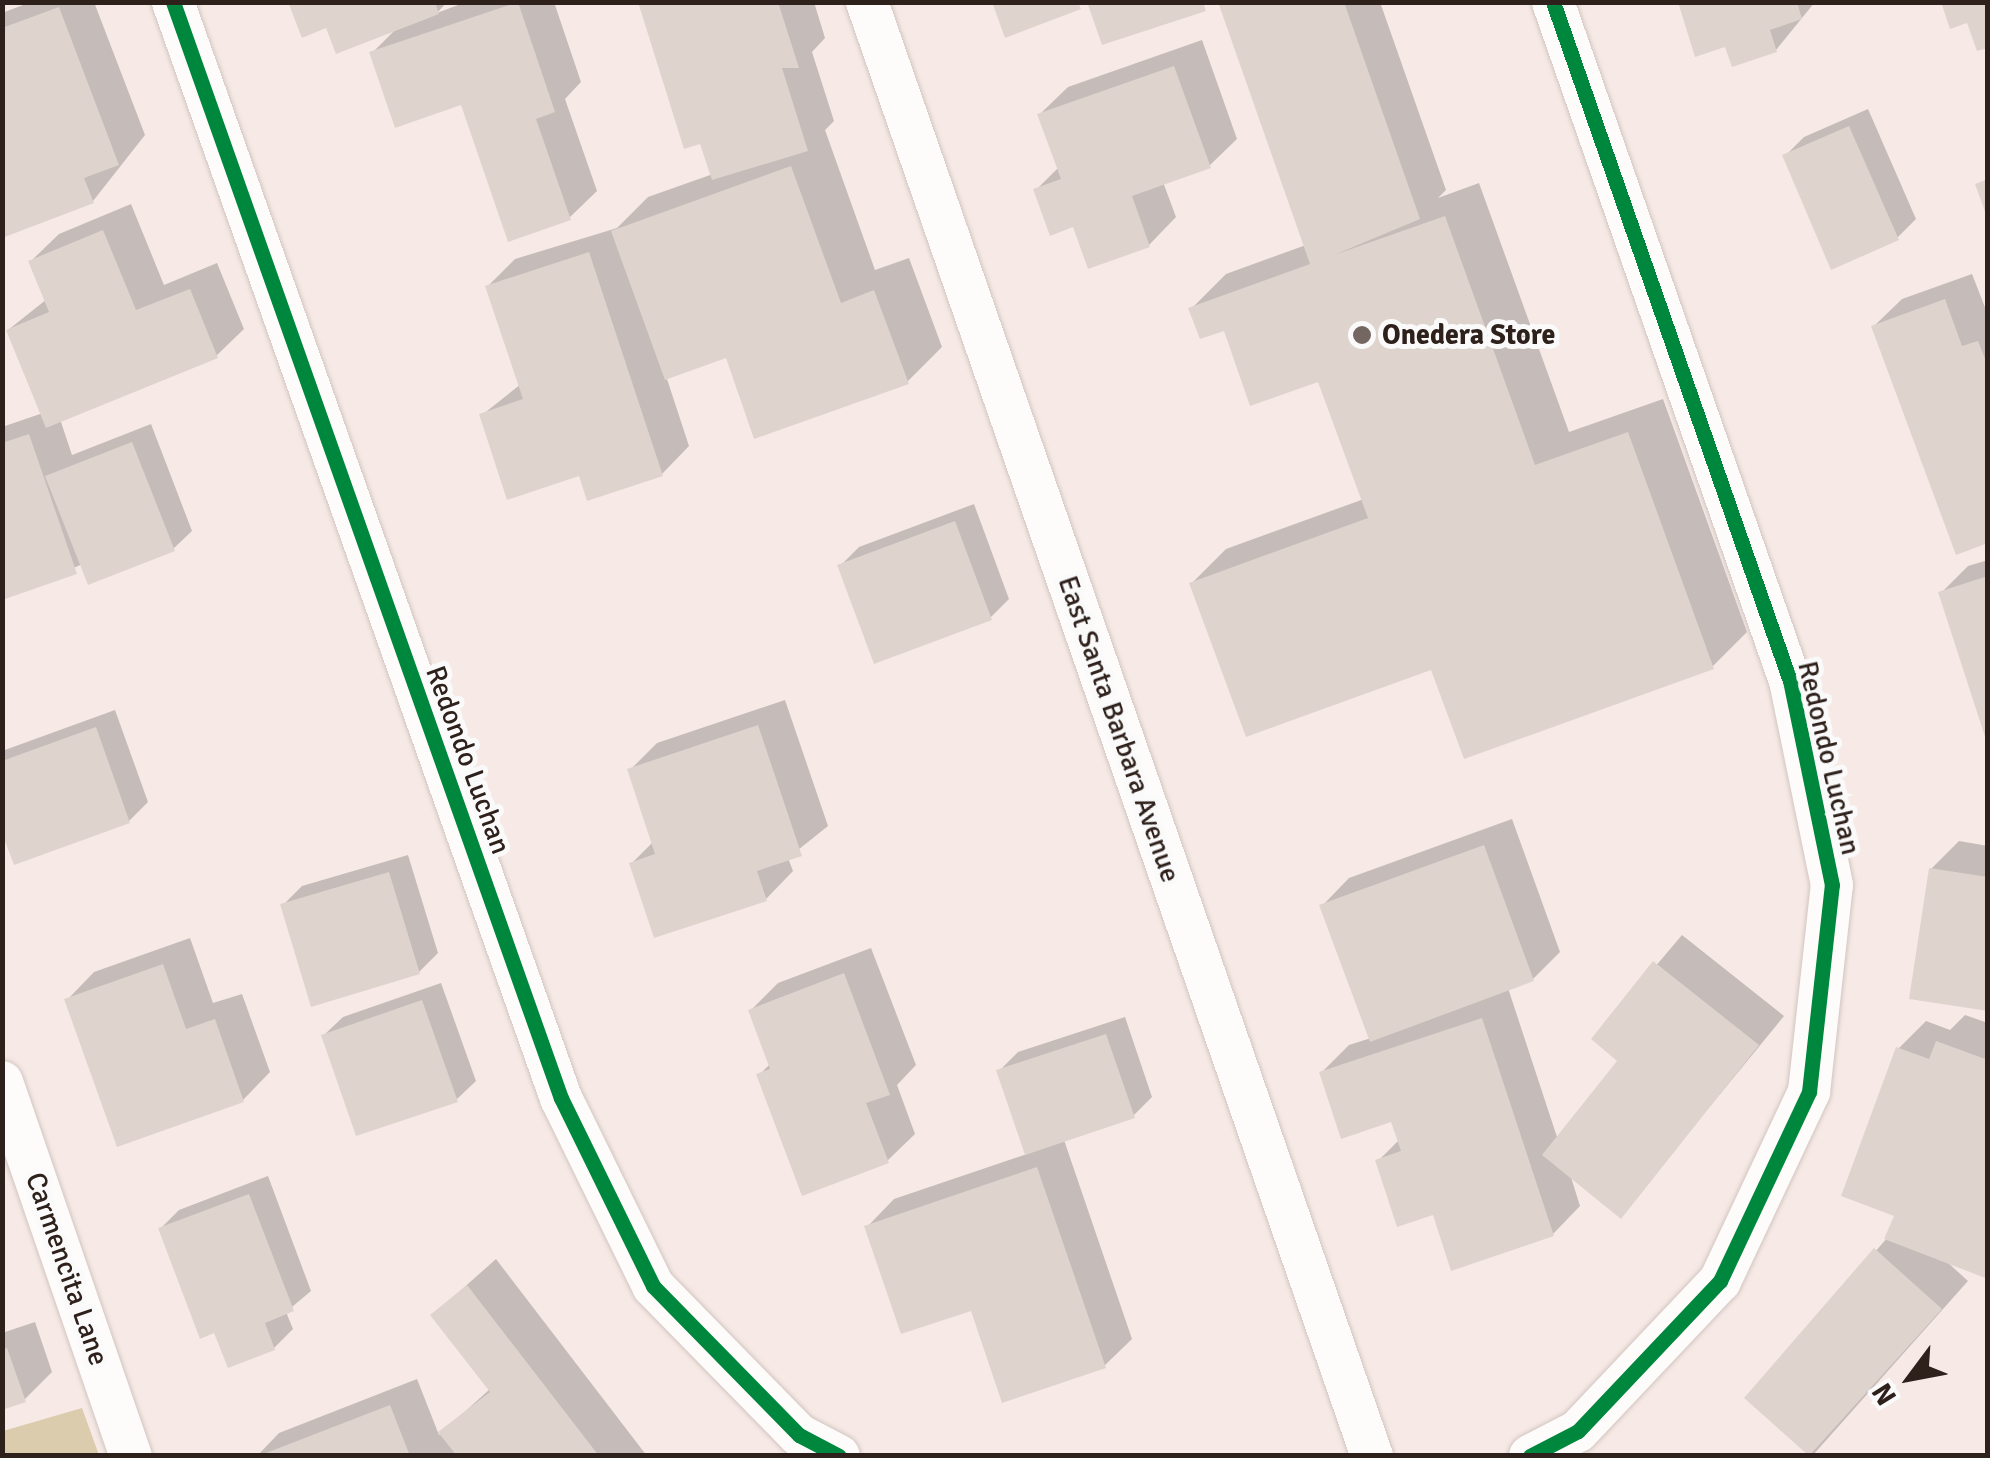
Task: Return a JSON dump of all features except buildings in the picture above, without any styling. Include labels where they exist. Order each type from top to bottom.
[{"type":"street","name":"Redondo Luchan","points":[[173,2],[562,1098],[653,1286],[799,1435],[839,1456]]},
{"type":"street","name":"East Santa Barbara Avenue","points":[[866,2],[1372,1456]]},
{"type":"street","name":"Redondo Luchan","points":[[1530,1456],[1578,1430],[1720,1280],[1809,1092],[1832,885],[1790,680],[1553,2]]},
{"type":"street","name":"Carmencita Lane","points":[[2,1082],[131,1456]]},
{"type":"shaded area","points":[[82,1408],[99,1455],[3,1455],[3,1431]]},
{"type":"cycle path","points":[[173,2],[561,1098],[653,1286],[799,1435],[839,1456]]},
{"type":"cycle path","points":[[1530,1456],[1578,1431],[1720,1281],[1809,1092],[1832,885],[1790,681],[1553,2]]},
{"type":"place","name":"Onedera Store","points":[[1362,335]]}]
